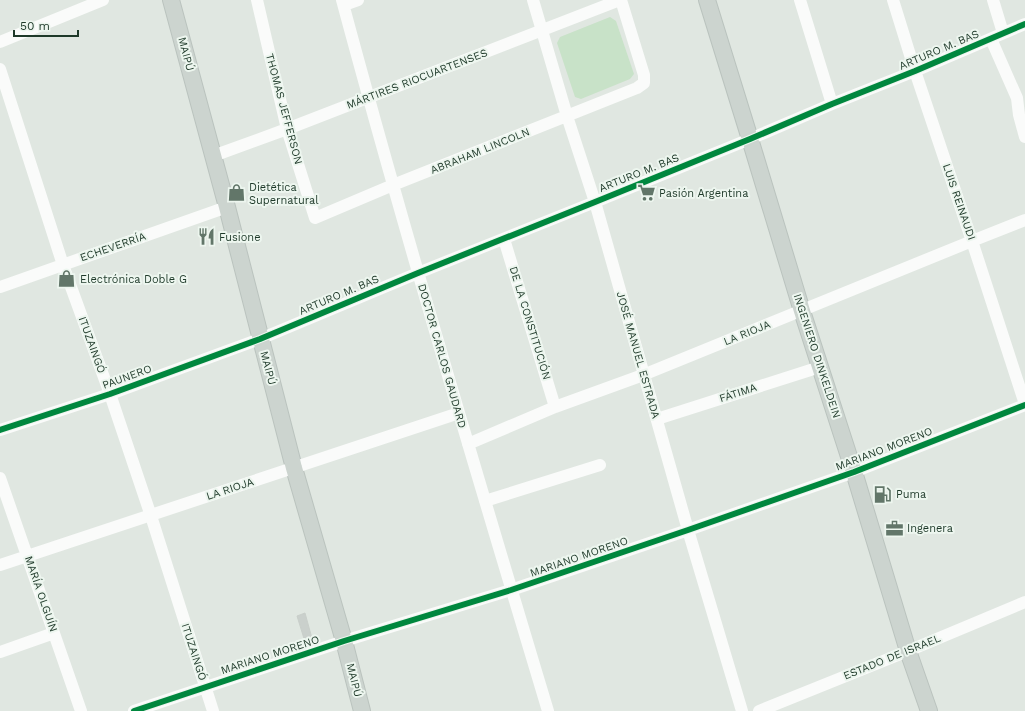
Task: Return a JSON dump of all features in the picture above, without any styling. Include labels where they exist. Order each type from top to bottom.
[{"type":"main road","name":"MAIPÚ","points":[[171,0],[227,207],[294,468],[344,641],[362,711]]},
{"type":"main road","name":"INGENIERO DINKELDEIN","points":[[707,0],[802,311],[854,472],[908,651],[929,711]]},
{"type":"street","points":[[0,42],[103,0]]},
{"type":"street","name":"THOMAS JEFFERSON","points":[[257,0],[287,129],[315,218]]},
{"type":"street","points":[[343,3],[358,0]]},
{"type":"street","name":"JOSÉ MANUEL ESTRADA","points":[[533,0],[567,116],[595,202],[643,375],[742,711]]},
{"type":"street","name":"MÁRTIRES RIOCUARTENSES","points":[[213,156],[368,98],[620,0]]},
{"type":"street","name":"ABRAHAM LINCOLN","points":[[315,218],[393,185],[637,88],[644,83],[644,75],[620,0]]},
{"type":"street","points":[[800,0],[832,104]]},
{"type":"street","name":"LUIS REINAUDI","points":[[893,0],[915,72],[1025,405]]},
{"type":"street","points":[[993,0],[1003,33]]},
{"type":"street","name":"DOCTOR CARLOS GAUDARD","points":[[343,3],[368,98],[418,273],[548,711]]},
{"type":"street","name":"ARTURO M. BAS","points":[[260,339],[418,273],[750,139],[832,104],[915,72],[1025,24]]},
{"type":"street","points":[[991,39],[1017,98],[1019,115],[1025,137]]},
{"type":"street","name":"ITUZAINGÓ","points":[[0,69],[62,265],[110,394],[151,516],[213,711]]},
{"type":"street","name":"ECHEVERRÍA","points":[[0,287],[227,207]]},
{"type":"street","name":"LA RIOJA","points":[[468,444],[555,407],[643,375],[1025,220]]},
{"type":"street","name":"DE LA CONSTITUCIÓN","points":[[504,239],[555,407]]},
{"type":"street","name":"PAUNERO","points":[[0,430],[110,394],[260,339]]},
{"type":"street","name":"FÁTIMA","points":[[657,419],[820,367]]},
{"type":"street","name":"MARIANO MORENO","points":[[134,711],[344,641],[511,590],[688,530],[854,472],[1025,405]]},
{"type":"street","name":"LA RIOJA","points":[[0,565],[459,413]]},
{"type":"street","points":[[485,501],[600,465]]},
{"type":"street","name":"MARÍA OLGUÍN","points":[[0,478],[81,711]]},
{"type":"street","name":"ESTADO DE ISRAEL","points":[[759,711],[1025,602]]},
{"type":"street","points":[[0,652],[54,633]]},
{"type":"green space","points":[[610,17],[616,21],[634,74],[630,79],[581,99],[575,97],[557,43],[560,37]]},
{"type":"building","points":[[305,613],[313,642],[306,645],[297,616]]},
{"type":"cycle path","points":[[0,430],[110,394],[260,339],[418,273],[750,139],[1025,24]]},
{"type":"cycle path","points":[[134,711],[344,641],[511,590],[688,530],[854,472],[1025,405]]},
{"type":"place","name":"Dietética Supernatural","points":[[236,193]]},
{"type":"place","name":"Pasión Argentina","points":[[646,193]]},
{"type":"place","name":"Fusione","points":[[206,237]]},
{"type":"place","name":"Electrónica Doble G","points":[[67,279]]},
{"type":"place","name":"Puma","points":[[883,494]]},
{"type":"place","name":"Ingenera","points":[[894,528]]}]
